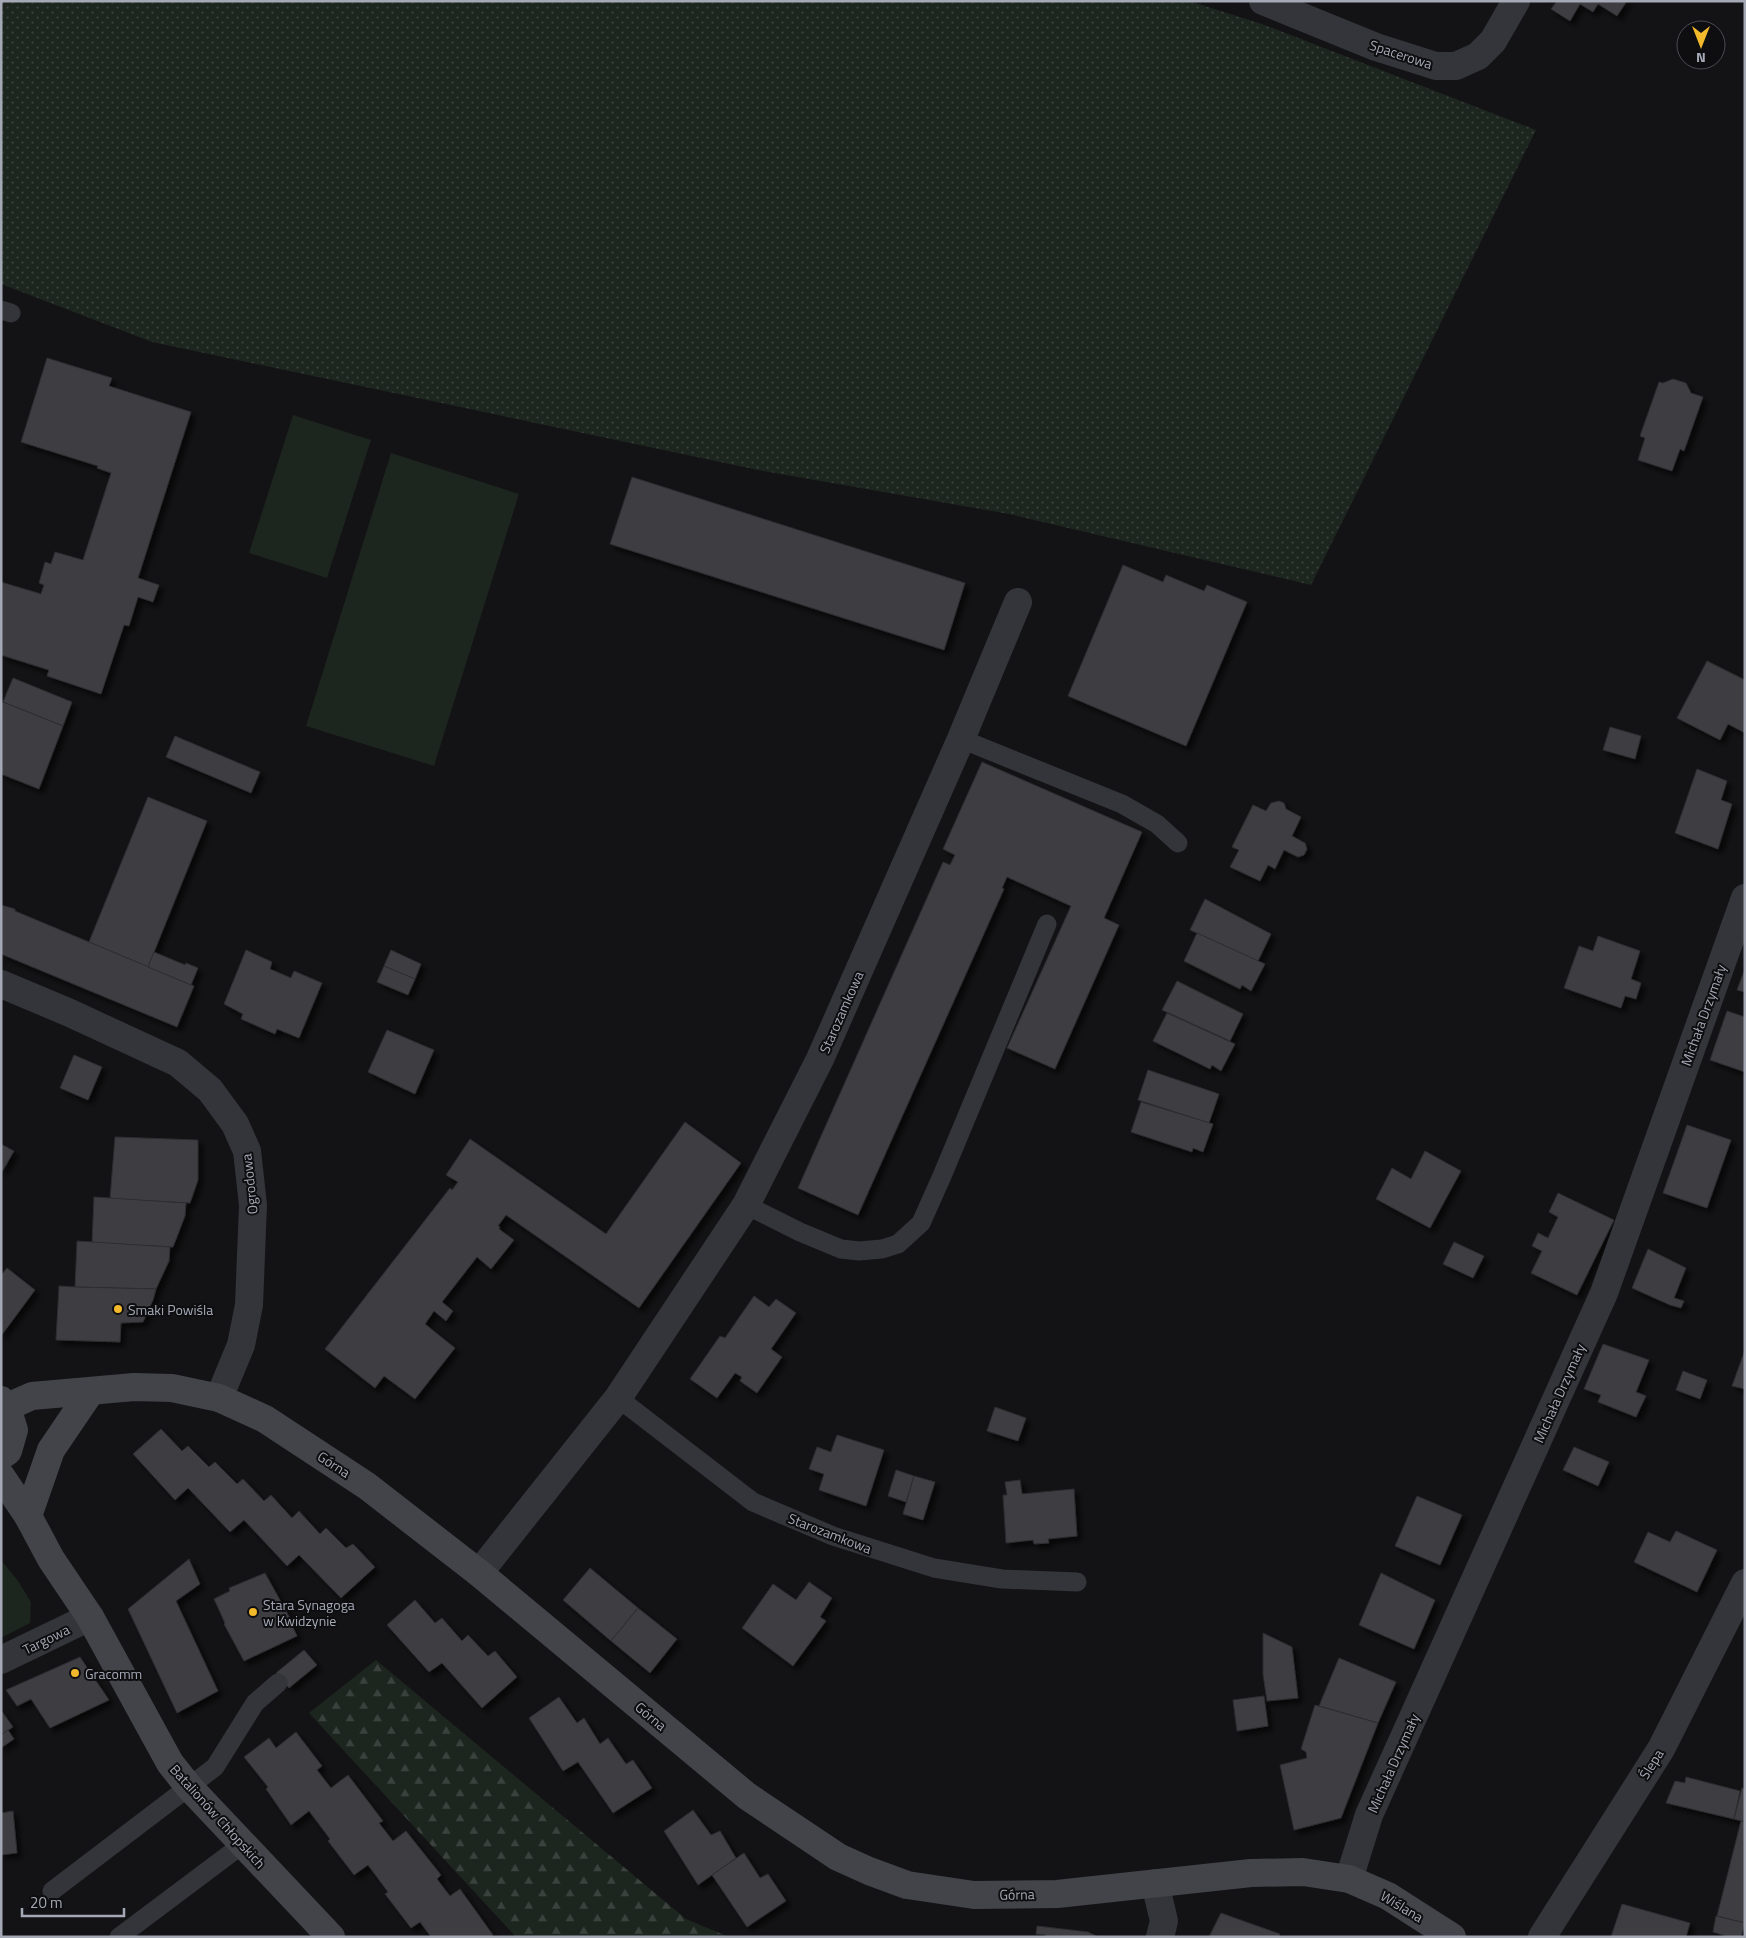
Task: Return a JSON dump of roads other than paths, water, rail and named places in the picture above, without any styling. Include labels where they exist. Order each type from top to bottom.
[{"type":"street","name":"Spacerowa","points":[[1263,1],[1376,46],[1436,66],[1456,66],[1478,56],[1494,41],[1516,1]]},
{"type":"street","name":"Starozamkowa","points":[[479,1574],[618,1398],[746,1206],[820,1059],[961,739],[1018,602]]},
{"type":"street","name":"Michała Drzymały","points":[[1349,1879],[1369,1815],[1604,1293],[1745,898]]},
{"type":"street","name":"Ogrodowa","points":[[1,984],[70,1013],[178,1063],[210,1090],[235,1124],[247,1151],[254,1205],[249,1305],[241,1345],[219,1398]]},
{"type":"street","name":"Górna","points":[[4,1404],[32,1396],[134,1388],[172,1388],[219,1398],[265,1419],[368,1486],[479,1574],[748,1796],[838,1856],[869,1871],[907,1885],[974,1895],[1057,1894],[1251,1873],[1303,1872],[1349,1879]]},
{"type":"street","points":[[28,1516],[51,1450],[91,1391]]},
{"type":"street","points":[[1,1456],[8,1451],[14,1430],[4,1404]]},
{"type":"street","name":"Batalionów Chłopskich","points":[[1,1476],[90,1617],[170,1763],[189,1787],[331,1937]]},
{"type":"street","name":"Ślepa","points":[[1542,1937],[1661,1749],[1745,1583]]},
{"type":"street","name":"Targowa","points":[[1,1660],[90,1617]]},
{"type":"street","name":"Wiślana","points":[[1349,1879],[1388,1896],[1452,1937]]},
{"type":"street","points":[[1156,1883],[1164,1921],[1160,1937]]},
{"type":"lane","points":[[961,739],[1122,804],[1157,824],[1178,843]]},
{"type":"lane","points":[[746,1206],[841,1249],[859,1251],[882,1249],[898,1244],[921,1223],[1047,924]]},
{"type":"lane","name":"Starozamkowa","points":[[618,1398],[753,1502],[833,1536],[934,1568],[1002,1579],[1077,1582]]},
{"type":"lane","points":[[52,1891],[214,1767],[256,1703],[278,1683]]},
{"type":"lane","points":[[119,1937],[243,1844]]},
{"type":"place","name":"Smaki Powiśla","points":[[118,1309]]},
{"type":"place","name":"Stara Synagoga w Kwidzynie","points":[[253,1612]]},
{"type":"place","name":"Gracomm","points":[[75,1673]]}]
